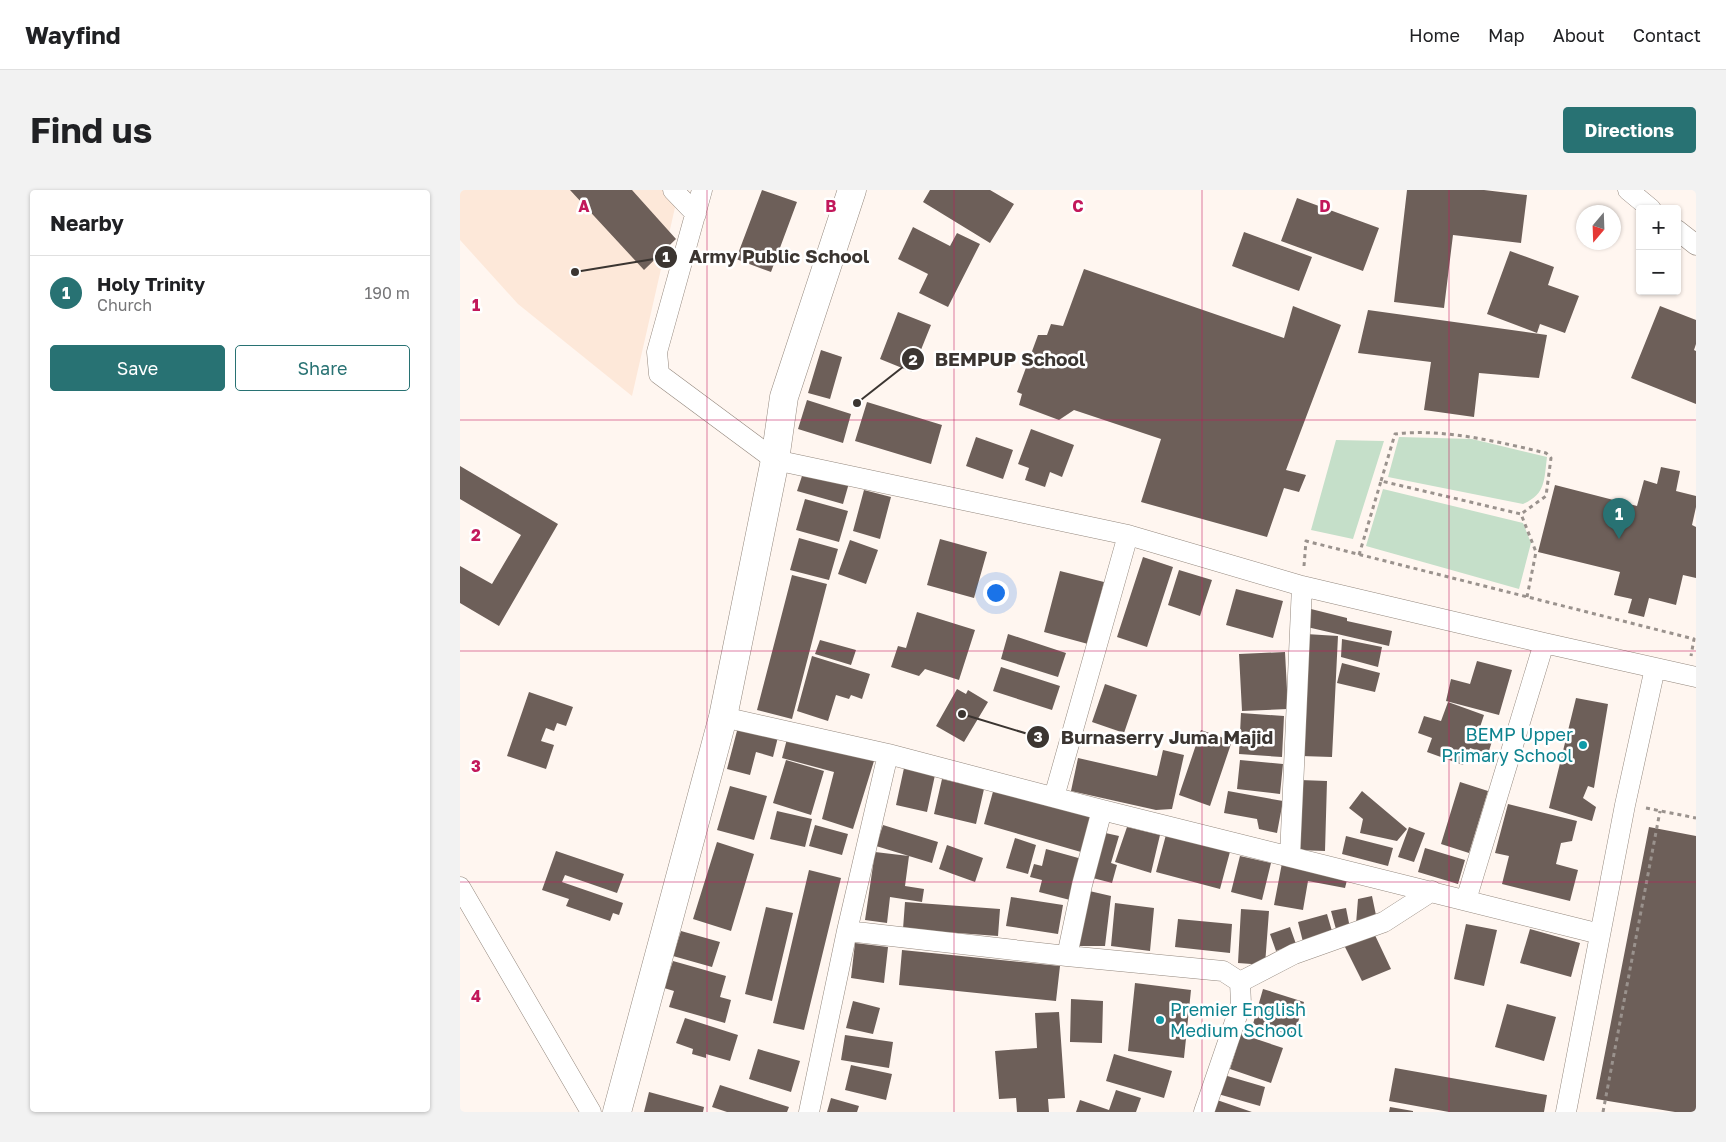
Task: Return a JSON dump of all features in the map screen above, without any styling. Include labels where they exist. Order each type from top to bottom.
[{"type":"street","points":[[673,190],[696,214]]},
{"type":"street","points":[[702,190],[657,352],[659,374],[775,460],[1128,535],[1302,586],[1692,676]]},
{"type":"street","points":[[617,1112],[723,717],[775,460],[784,397],[852,190]]},
{"type":"street","points":[[1628,190],[1646,205]]},
{"type":"street","points":[[1681,233],[1696,245]]},
{"type":"street","points":[[1054,797],[1128,535]]},
{"type":"street","points":[[1290,856],[1302,586]]},
{"type":"street","points":[[1466,900],[1544,643]]},
{"type":"street","points":[[1566,1112],[1625,805],[1655,668]]},
{"type":"street","points":[[723,717],[888,754],[1102,810],[1600,934]]},
{"type":"street","points":[[809,1112],[847,931],[888,754]]},
{"type":"street","points":[[1067,956],[1082,885],[1102,810]]},
{"type":"street","points":[[460,887],[591,1112]]},
{"type":"street","points":[[1240,982],[1294,954],[1384,922],[1432,891]]},
{"type":"street","points":[[847,931],[1067,956],[1223,971],[1240,982]]},
{"type":"street","points":[[1204,1112],[1241,1004],[1240,982]]},
{"type":"path","points":[[1359,555],[1381,481],[1395,434],[1412,432],[1484,439],[1546,453],[1551,458],[1546,496],[1521,514],[1381,481]]},
{"type":"path","points":[[1521,514],[1536,552],[1528,597]]},
{"type":"path","points":[[1302,586],[1306,542],[1694,639],[1692,676]]},
{"type":"path","points":[[1603,1112],[1660,810],[1696,818]]},
{"type":"shaded area","points":[[460,190],[679,190],[632,396],[518,304],[460,240]]},
{"type":"green space","points":[[1399,437],[1472,439],[1547,457],[1540,491],[1531,500],[1523,504],[1388,477]]},
{"type":"green space","points":[[1336,440],[1384,441],[1353,539],[1311,530]]},
{"type":"green space","points":[[1383,489],[1523,523],[1531,543],[1519,589],[1366,546]]},
{"type":"building","points":[[570,190],[632,190],[676,239],[644,270]]},
{"type":"building","points":[[762,190],[797,202],[771,272],[736,259]]},
{"type":"building","points":[[930,190],[990,190],[1014,204],[990,243],[923,202]]},
{"type":"building","points":[[1407,190],[1484,190],[1527,195],[1521,243],[1453,235],[1444,308],[1394,302]]},
{"type":"building","points":[[1297,198],[1379,228],[1363,271],[1281,241]]},
{"type":"building","points":[[913,227],[950,246],[957,233],[980,244],[948,307],[919,293],[928,274],[898,259]]},
{"type":"building","points":[[1244,232],[1312,257],[1299,291],[1232,266]]},
{"type":"building","points":[[1510,251],[1554,267],[1548,285],[1579,296],[1565,333],[1540,324],[1537,333],[1487,314]]},
{"type":"building","points":[[1084,269],[1284,338],[1293,306],[1341,325],[1286,470],[1306,475],[1299,492],[1284,488],[1267,537],[1141,502],[1161,439],[1074,410],[1059,420],[1019,405],[1022,394],[1017,392],[1038,335],[1047,335],[1051,324],[1063,326]]},
{"type":"building","points":[[1660,306],[1696,320],[1696,344],[1694,350],[1696,351],[1696,404],[1631,378]]},
{"type":"building","points":[[1368,310],[1547,335],[1539,378],[1479,373],[1474,417],[1424,410],[1431,362],[1358,353]]},
{"type":"building","points":[[898,312],[931,325],[912,372],[880,359]]},
{"type":"building","points":[[821,350],[842,357],[830,399],[808,393]]},
{"type":"building","points":[[807,400],[851,414],[843,443],[798,429]]},
{"type":"building","points":[[867,402],[942,425],[931,464],[855,441]]},
{"type":"building","points":[[1031,429],[1074,445],[1062,477],[1050,472],[1045,487],[1025,480],[1029,468],[1018,464]]},
{"type":"building","points":[[976,437],[1013,450],[1003,479],[966,466]]},
{"type":"building","points":[[460,466],[558,524],[499,626],[460,603],[460,566],[492,584],[521,535],[460,499]]},
{"type":"building","points":[[1661,467],[1680,471],[1676,491],[1696,496],[1696,507],[1692,525],[1696,527],[1696,578],[1683,575],[1676,605],[1649,598],[1644,617],[1628,613],[1632,599],[1614,595],[1620,572],[1538,552],[1555,485],[1637,506],[1644,480],[1657,484]]},
{"type":"building","points":[[804,470],[849,483],[843,504],[797,491]]},
{"type":"building","points":[[864,490],[891,497],[880,539],[853,531]]},
{"type":"building","points":[[805,499],[848,511],[839,542],[796,530]]},
{"type":"building","points":[[799,538],[838,549],[829,580],[790,570]]},
{"type":"building","points":[[940,539],[987,552],[974,598],[927,585]]},
{"type":"building","points":[[850,540],[878,550],[866,584],[838,574]]},
{"type":"building","points":[[1143,557],[1173,567],[1147,647],[1117,637]]},
{"type":"building","points":[[1179,570],[1212,580],[1200,616],[1168,605]]},
{"type":"building","points":[[1060,571],[1104,582],[1088,644],[1044,632]]},
{"type":"building","points":[[792,575],[827,584],[792,719],[757,710]]},
{"type":"building","points":[[1236,589],[1283,601],[1273,638],[1226,625]]},
{"type":"building","points":[[1311,609],[1347,618],[1347,621],[1392,631],[1389,646],[1307,627]]},
{"type":"building","points":[[917,612],[975,630],[959,680],[925,669],[919,676],[891,667],[898,646],[906,648]]},
{"type":"building","points":[[1008,634],[1066,653],[1058,677],[1001,659]]},
{"type":"building","points":[[1306,634],[1338,636],[1332,757],[1301,756]]},
{"type":"building","points":[[1342,639],[1382,647],[1378,667],[1341,657]]},
{"type":"building","points":[[820,640],[856,650],[851,665],[815,654]]},
{"type":"building","points":[[1285,652],[1288,709],[1242,711],[1239,654]]},
{"type":"building","points":[[812,656],[870,674],[862,699],[851,695],[849,699],[836,695],[828,721],[797,711]]},
{"type":"building","points":[[1477,661],[1512,670],[1499,715],[1446,701],[1451,679],[1470,684]]},
{"type":"building","points":[[1342,663],[1380,673],[1375,692],[1337,683]]},
{"type":"building","points":[[1001,667],[1060,686],[1052,710],[993,691]]},
{"type":"building","points":[[1105,684],[1137,695],[1124,733],[1092,722]]},
{"type":"building","points":[[957,689],[966,694],[968,690],[988,702],[964,742],[936,726]]},
{"type":"building","points":[[529,692],[573,707],[566,726],[557,723],[554,731],[546,728],[541,741],[554,745],[546,769],[507,756]]},
{"type":"building","name":"BEMP Upper Primary School","points":[[1576,698],[1608,704],[1594,788],[1588,786],[1583,798],[1596,807],[1592,821],[1549,808]]},
{"type":"building","points":[[1448,702],[1484,715],[1478,733],[1493,738],[1488,754],[1470,748],[1463,765],[1427,752],[1432,738],[1418,733],[1424,716],[1441,721]]},
{"type":"building","points":[[1241,713],[1284,716],[1282,757],[1239,754]]},
{"type":"building","points":[[738,727],[778,737],[773,757],[756,752],[750,775],[727,769]]},
{"type":"building","points":[[1201,730],[1232,741],[1210,806],[1179,795]]},
{"type":"building","points":[[787,739],[874,761],[853,829],[822,819],[834,772],[782,758]]},
{"type":"building","points":[[1163,750],[1184,755],[1172,809],[1156,810],[1071,791],[1078,758],[1157,776]]},
{"type":"building","points":[[786,760],[824,771],[811,815],[773,803]]},
{"type":"building","points":[[1240,760],[1283,764],[1280,794],[1237,789]]},
{"type":"building","points":[[904,768],[935,775],[927,812],[896,805]]},
{"type":"building","points":[[942,779],[984,789],[976,824],[934,814]]},
{"type":"building","points":[[1300,780],[1327,781],[1325,851],[1298,850]]},
{"type":"building","points":[[1460,782],[1488,791],[1469,853],[1441,844]]},
{"type":"building","points":[[730,786],[767,796],[754,840],[717,830]]},
{"type":"building","points":[[994,788],[1091,815],[1081,852],[984,824]]},
{"type":"building","points":[[1228,791],[1283,801],[1277,833],[1259,829],[1257,819],[1224,813]]},
{"type":"building","points":[[1362,791],[1407,829],[1397,841],[1360,833],[1363,819],[1349,808]]},
{"type":"building","points":[[1508,804],[1577,821],[1572,841],[1561,843],[1556,864],[1578,870],[1570,901],[1502,884],[1509,856],[1495,853]]},
{"type":"building","points":[[777,811],[812,819],[805,847],[770,839]]},
{"type":"building","points":[[815,825],[848,834],[842,855],[809,846]]},
{"type":"building","points":[[883,825],[938,842],[932,863],[876,846]]},
{"type":"building","points":[[1127,827],[1160,835],[1151,873],[1115,862]]},
{"type":"building","points":[[1409,827],[1425,833],[1414,862],[1398,857]]},
{"type":"building","points":[[1649,827],[1696,836],[1696,1112],[1675,1112],[1596,1099]]},
{"type":"building","points":[[1167,831],[1231,848],[1220,889],[1156,872]]},
{"type":"building","points":[[1101,832],[1119,836],[1111,863],[1117,865],[1112,883],[1089,877]]},
{"type":"building","points":[[1346,836],[1393,848],[1388,866],[1342,854]]},
{"type":"building","points":[[1015,838],[1036,845],[1028,874],[1006,868]]},
{"type":"building","points":[[717,842],[754,854],[731,931],[693,919]]},
{"type":"building","points":[[947,845],[983,858],[975,882],[939,869]]},
{"type":"building","points":[[1425,848],[1465,860],[1458,884],[1418,872]]},
{"type":"building","points":[[1046,849],[1082,859],[1070,900],[1039,892],[1042,880],[1030,877],[1034,864],[1042,866]]},
{"type":"building","points":[[556,851],[624,874],[617,893],[565,875],[562,882],[623,903],[619,915],[613,913],[610,921],[566,906],[569,899],[542,890]]},
{"type":"building","points":[[875,852],[909,856],[905,886],[924,889],[922,902],[890,897],[887,923],[865,920]]},
{"type":"building","points":[[1240,856],[1271,863],[1262,900],[1231,892]]},
{"type":"building","points":[[1282,863],[1348,876],[1345,888],[1308,881],[1303,910],[1274,905]]},
{"type":"building","points":[[809,870],[841,878],[804,1030],[773,1023]]},
{"type":"building","points":[[1085,890],[1111,896],[1105,946],[1078,946]]},
{"type":"building","points":[[1372,896],[1377,920],[1356,924],[1358,899]]},
{"type":"building","points":[[1011,897],[1063,905],[1058,934],[1006,926]]},
{"type":"building","points":[[905,902],[1000,909],[998,936],[903,929]]},
{"type":"building","points":[[1115,903],[1154,908],[1150,951],[1111,946]]},
{"type":"building","points":[[766,907],[793,913],[772,1001],[745,994]]},
{"type":"building","points":[[1346,908],[1350,928],[1337,933],[1331,911]]},
{"type":"building","points":[[1241,909],[1269,911],[1265,965],[1238,963]]},
{"type":"building","points":[[1327,914],[1334,938],[1304,946],[1298,922]]},
{"type":"building","points":[[1178,919],[1232,924],[1230,953],[1175,947]]},
{"type":"building","points":[[1466,924],[1497,930],[1484,986],[1454,979]]},
{"type":"building","points":[[1290,927],[1296,944],[1276,951],[1270,934]]},
{"type":"building","points":[[1530,929],[1580,943],[1571,977],[1520,963]]},
{"type":"building","points":[[681,931],[720,942],[712,967],[673,956]]},
{"type":"building","points":[[1373,931],[1391,969],[1362,981],[1343,943]]},
{"type":"building","points":[[855,943],[888,947],[884,983],[851,978]]},
{"type":"building","points":[[902,950],[1060,966],[1056,1001],[899,985]]},
{"type":"building","points":[[673,961],[726,976],[720,997],[731,1000],[725,1023],[669,1007],[674,991],[664,988]]},
{"type":"building","name":"Premier English Medium School","points":[[1135,983],[1191,990],[1184,1058],[1128,1051]]},
{"type":"building","points":[[1263,989],[1304,1002],[1294,1036],[1253,1024]]},
{"type":"building","points":[[1071,999],[1103,1001],[1102,1043],[1070,1042]]},
{"type":"building","points":[[853,1001],[880,1008],[873,1034],[846,1028]]},
{"type":"building","points":[[1507,1004],[1556,1017],[1544,1061],[1495,1047]]},
{"type":"building","points":[[1059,1012],[1065,1098],[1048,1099],[1049,1112],[1017,1112],[1016,1098],[999,1099],[995,1051],[1037,1048],[1035,1013]]},
{"type":"building","points":[[685,1018],[738,1035],[730,1061],[706,1054],[706,1058],[692,1054],[693,1049],[676,1043]]},
{"type":"building","points":[[1241,1034],[1283,1048],[1271,1083],[1230,1069]]},
{"type":"building","points":[[845,1035],[893,1042],[889,1068],[841,1060]]},
{"type":"building","points":[[758,1049],[800,1061],[791,1092],[749,1079]]},
{"type":"building","points":[[1114,1054],[1172,1071],[1164,1098],[1106,1081]]},
{"type":"building","points":[[851,1065],[892,1074],[886,1100],[845,1090]]},
{"type":"building","points":[[1395,1068],[1547,1095],[1544,1112],[1449,1112],[1389,1101]]},
{"type":"building","points":[[1224,1075],[1265,1087],[1260,1106],[1218,1094]]},
{"type":"building","points":[[720,1085],[789,1107],[787,1112],[727,1112],[712,1107]]},
{"type":"building","points":[[1116,1090],[1141,1098],[1136,1112],[1076,1112],[1080,1100],[1109,1110]]},
{"type":"building","points":[[649,1092],[704,1107],[703,1112],[644,1112]]},
{"type":"building","points":[[831,1098],[859,1106],[857,1112],[827,1112]]},
{"type":"building","points":[[1217,1100],[1252,1112],[1213,1112]]},
{"type":"building","points":[[1390,1107],[1413,1111],[1413,1112],[1389,1112]]},
{"type":"place","name":"Army Public School","points":[[575,272]]},
{"type":"place","name":"BEMPUP School","points":[[857,403]]},
{"type":"place","name":"Holy Trinity","points":[[1619,539]]},
{"type":"place","name":"Burnaserry Juma Majid","points":[[962,714]]},
{"type":"place","name":"BEMP Upper Primary School","points":[[1583,745]]},
{"type":"place","name":"Premier English Medium School","points":[[1160,1020]]}]
